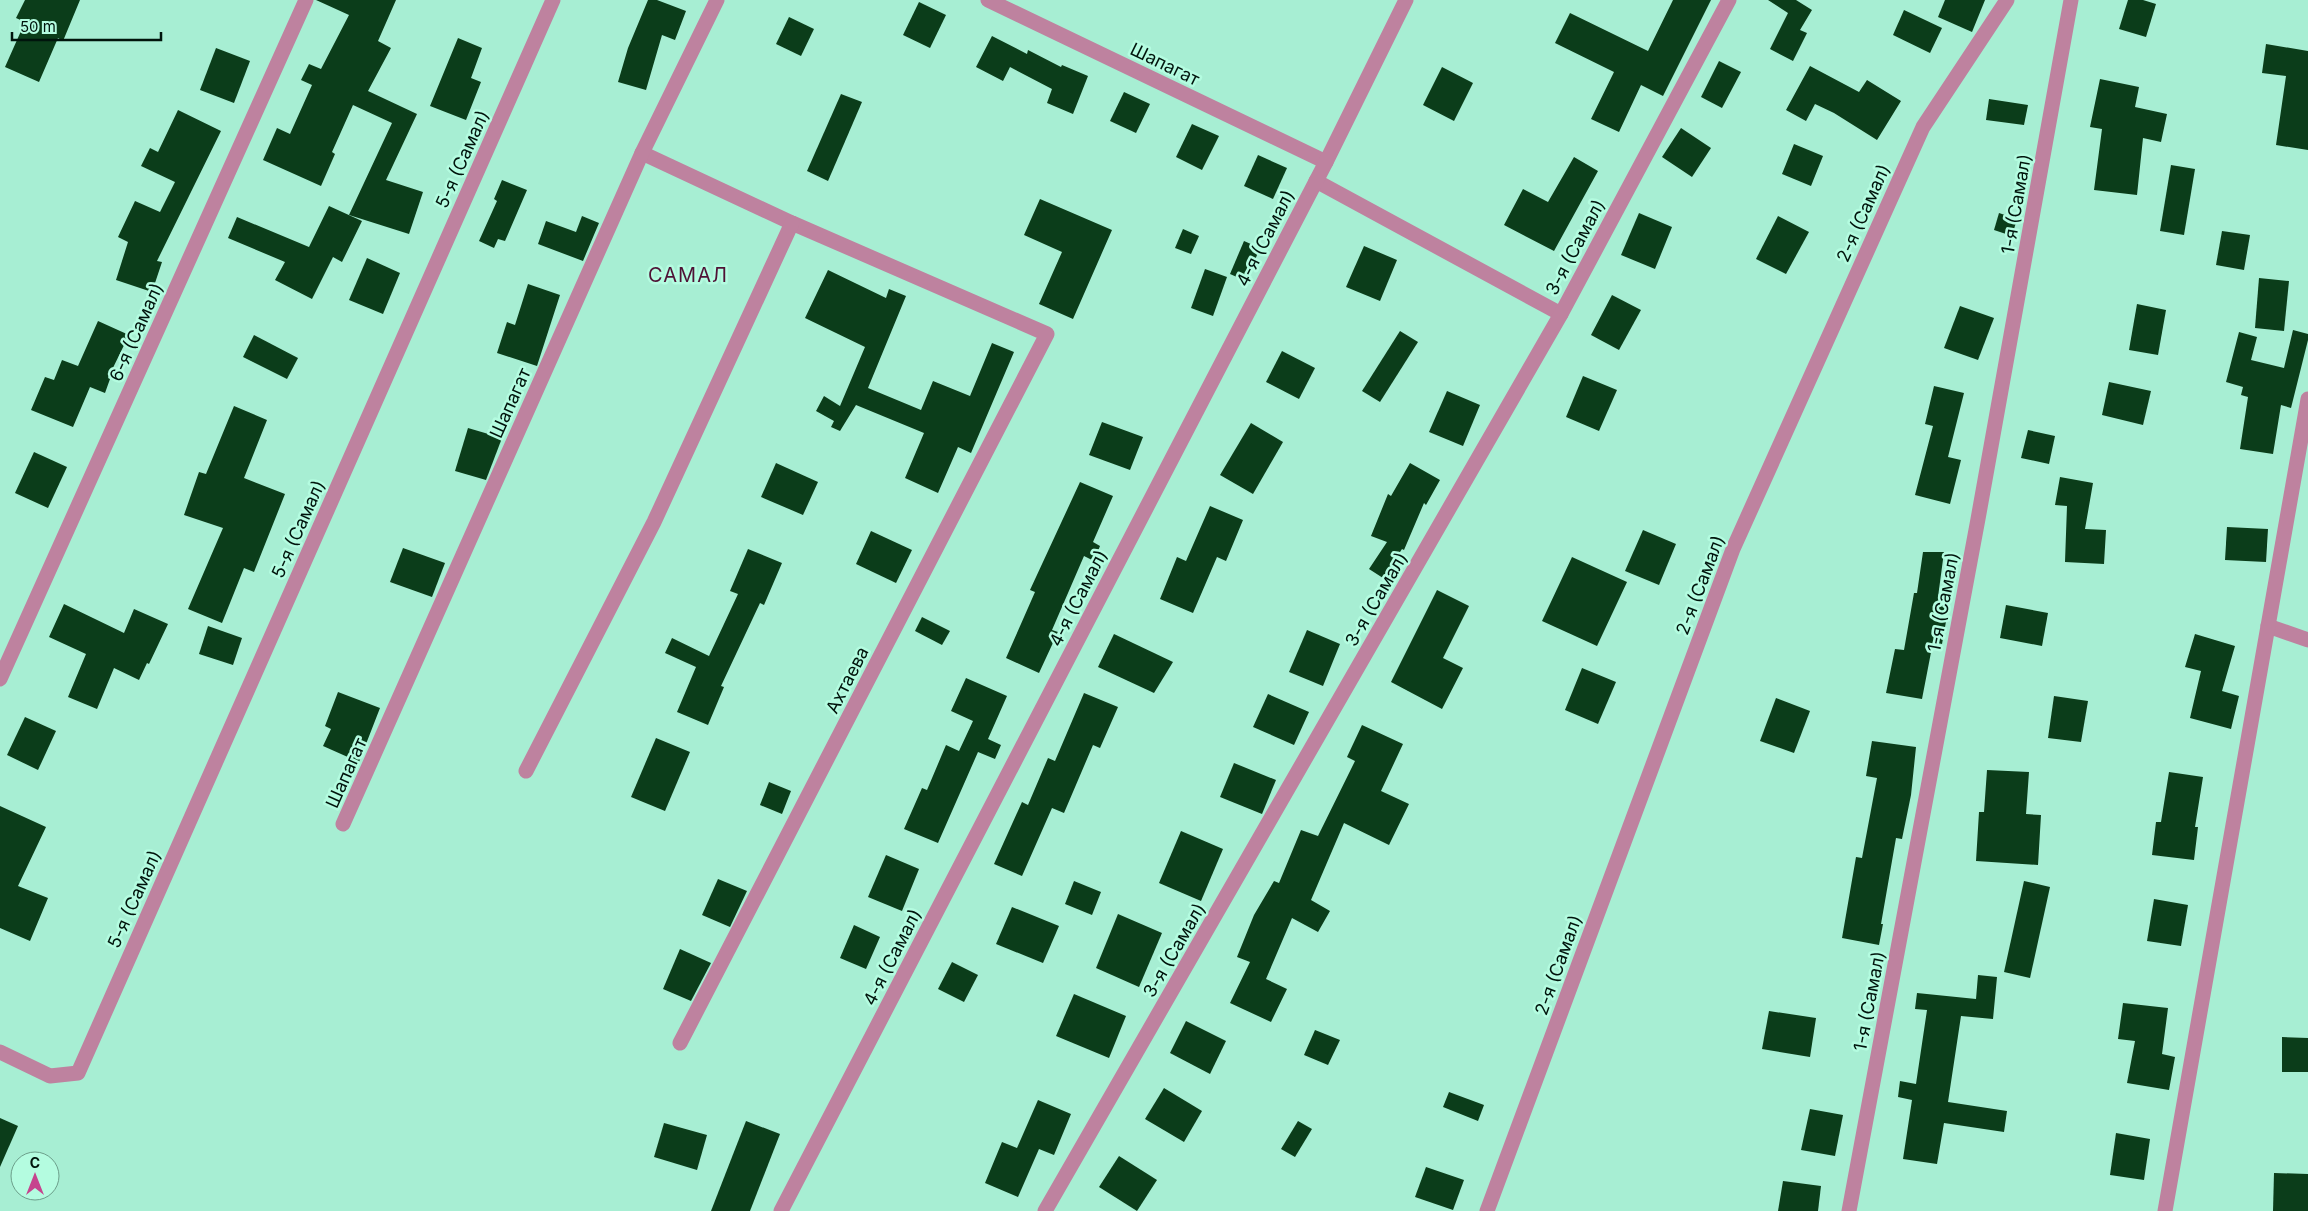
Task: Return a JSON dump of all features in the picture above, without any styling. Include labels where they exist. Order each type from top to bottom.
[{"type":"street","name":"6-я (Самал)","points":[[0,679],[306,0]]},
{"type":"street","name":"5-я (Самал)","points":[[0,1052],[50,1076],[78,1073],[553,0]]},
{"type":"street","name":"Шапагат","points":[[343,824],[642,152],[717,0]]},
{"type":"street","name":"Шапагат","points":[[988,0],[1326,162]]},
{"type":"street","name":"4-я (Самал)","points":[[781,1211],[1326,162],[1406,0]]},
{"type":"street","name":"3-я (Самал)","points":[[1045,1211],[1561,314],[1729,0]]},
{"type":"street","name":"2-я (Самал)","points":[[1487,1211],[1732,549],[1923,127],[2007,0]]},
{"type":"street","name":"1-я (Самал)","points":[[1849,1211],[1978,519],[2071,0]]},
{"type":"street","points":[[526,770],[654,522],[792,223],[642,152]]},
{"type":"street","points":[[1316,180],[1561,314]]},
{"type":"street","name":"Ахтаева","points":[[680,1043],[1047,334],[792,223]]},
{"type":"street","points":[[2165,1211],[2308,399]]},
{"type":"street","points":[[2268,626],[2308,640]]},
{"type":"building","points":[[25,0],[80,0],[63,41],[58,38],[39,82],[5,67],[25,22],[16,18]]},
{"type":"building","points":[[316,0],[396,0],[378,41],[391,48],[368,91],[417,114],[386,180],[423,192],[409,234],[349,215],[392,123],[353,105],[332,152],[335,154],[321,186],[263,160],[277,128],[290,134],[312,85],[301,80],[309,64],[321,69],[349,15]]},
{"type":"building","points":[[648,0],[657,0],[686,11],[675,40],[662,35],[646,90],[618,82],[628,48]]},
{"type":"building","points":[[1673,0],[1711,0],[1663,96],[1641,85],[1619,132],[1591,119],[1614,72],[1555,43],[1570,13],[1648,51]]},
{"type":"building","points":[[1768,0],[1796,0],[1812,10],[1800,30],[1807,33],[1793,61],[1770,49],[1788,13]]},
{"type":"building","points":[[1945,0],[1985,0],[1972,32],[1938,17]]},
{"type":"building","points":[[2128,0],[2143,0],[2156,4],[2146,37],[2119,29]]},
{"type":"building","points":[[919,2],[946,15],[930,48],[903,35]]},
{"type":"building","points":[[1904,10],[1942,28],[1930,53],[1893,35]]},
{"type":"building","points":[[789,17],[814,29],[801,56],[776,44]]},
{"type":"building","points":[[992,36],[1027,54],[1028,50],[1061,67],[1062,65],[1088,76],[1073,114],[1047,103],[1052,89],[1010,67],[1003,81],[976,67]]},
{"type":"building","points":[[458,38],[482,48],[471,78],[481,82],[466,120],[430,106]]},
{"type":"building","points":[[2266,44],[2308,51],[2308,150],[2276,145],[2286,76],[2262,73]]},
{"type":"building","points":[[216,48],[250,61],[234,103],[200,90]]},
{"type":"building","points":[[1719,61],[1741,72],[1722,108],[1701,97]]},
{"type":"building","points":[[1810,66],[1859,92],[1867,80],[1901,101],[1877,140],[1834,113],[1815,104],[1806,121],[1786,110]]},
{"type":"building","points":[[1442,67],[1473,83],[1454,121],[1423,105]]},
{"type":"building","points":[[2100,79],[2139,87],[2135,107],[2167,114],[2161,142],[2143,138],[2137,195],[2094,190],[2102,129],[2090,127]]},
{"type":"building","points":[[1124,92],[1150,104],[1136,133],[1110,121]]},
{"type":"building","points":[[841,94],[862,102],[828,181],[807,171]]},
{"type":"building","points":[[1989,99],[2028,105],[2024,125],[1986,120]]},
{"type":"building","points":[[178,110],[221,131],[157,261],[162,262],[152,292],[116,280],[128,242],[118,237],[135,201],[160,212],[175,182],[141,166],[150,148],[158,152]]},
{"type":"building","points":[[1192,124],[1219,136],[1202,170],[1176,157]]},
{"type":"building","points":[[1681,128],[1711,148],[1692,177],[1662,157]]},
{"type":"building","points":[[1794,144],[1823,156],[1811,186],[1782,174]]},
{"type":"building","points":[[1258,155],[1287,168],[1273,199],[1244,186]]},
{"type":"building","points":[[1574,157],[1598,171],[1554,251],[1504,225],[1523,189],[1548,202]]},
{"type":"building","points":[[2171,165],[2195,169],[2184,235],[2160,231]]},
{"type":"building","points":[[502,180],[527,190],[505,241],[498,239],[494,248],[479,241],[497,201],[494,199]]},
{"type":"building","points":[[1040,199],[1112,230],[1073,319],[1039,304],[1062,252],[1024,235]]},
{"type":"building","points":[[329,206],[362,221],[342,262],[333,257],[312,299],[275,280],[285,262],[228,238],[237,217],[309,247]]},
{"type":"building","points":[[1639,213],[1672,227],[1655,269],[1621,255]]},
{"type":"building","points":[[1999,213],[2017,219],[2012,236],[1994,230]]},
{"type":"building","points":[[582,216],[599,223],[583,261],[538,244],[546,221],[576,232]]},
{"type":"building","points":[[1778,216],[1809,232],[1786,274],[1756,259]]},
{"type":"building","points":[[1183,229],[1199,236],[1191,254],[1175,248]]},
{"type":"building","points":[[2222,231],[2250,235],[2244,270],[2216,265]]},
{"type":"building","points":[[1244,241],[1260,248],[1246,281],[1230,274]]},
{"type":"building","points":[[1364,246],[1397,260],[1380,301],[1346,287]]},
{"type":"building","points":[[367,258],[400,273],[383,314],[349,300]]},
{"type":"building","points":[[1205,269],[1227,277],[1213,316],[1191,308]]},
{"type":"building","points":[[828,270],[886,298],[889,289],[906,296],[868,388],[921,410],[933,381],[970,396],[992,343],[1014,352],[971,453],[958,447],[938,493],[905,478],[924,433],[856,405],[840,431],[831,427],[834,421],[816,411],[824,396],[840,406],[865,347],[805,318]]},
{"type":"building","points":[[2259,278],[2289,281],[2284,331],[2255,328]]},
{"type":"building","points":[[528,284],[560,295],[537,366],[497,353],[507,322],[515,325]]},
{"type":"building","points":[[1612,295],[1641,310],[1619,350],[1591,335]]},
{"type":"building","points":[[2137,304],[2166,310],[2158,355],[2129,350]]},
{"type":"building","points":[[1960,306],[1994,318],[1978,360],[1944,348]]},
{"type":"building","points":[[98,321],[129,335],[108,378],[110,379],[105,393],[90,387],[73,427],[31,410],[45,377],[54,380],[62,360],[78,366]]},
{"type":"building","points":[[2293,330],[2308,334],[2308,340],[2291,408],[2281,405],[2273,454],[2240,449],[2248,397],[2241,395],[2243,387],[2226,382],[2239,332],[2257,337],[2251,360],[2284,368]]},
{"type":"building","points":[[1400,331],[1418,342],[1380,402],[1362,391]]},
{"type":"building","points":[[254,335],[298,358],[287,379],[243,357]]},
{"type":"building","points":[[1282,351],[1315,368],[1299,399],[1266,382]]},
{"type":"building","points":[[1583,376],[1617,390],[1599,431],[1566,417]]},
{"type":"building","points":[[2109,382],[2151,391],[2143,425],[2102,415]]},
{"type":"building","points":[[1934,386],[1964,393],[1948,457],[1961,460],[1950,504],[1915,495],[1933,426],[1925,424]]},
{"type":"building","points":[[1447,391],[1480,405],[1463,446],[1429,432]]},
{"type":"building","points":[[234,406],[267,420],[244,478],[285,494],[254,572],[244,568],[222,623],[188,609],[223,528],[184,515],[199,472],[206,474]]},
{"type":"building","points":[[1102,422],[1143,437],[1130,470],[1089,455]]},
{"type":"building","points":[[1251,423],[1283,442],[1253,494],[1220,475]]},
{"type":"building","points":[[468,428],[502,438],[486,480],[455,471]]},
{"type":"building","points":[[2028,430],[2055,436],[2049,464],[2021,458]]},
{"type":"building","points":[[34,452],[67,467],[48,508],[15,493]]},
{"type":"building","points":[[776,463],[818,482],[803,515],[761,497]]},
{"type":"building","points":[[1410,463],[1440,480],[1426,505],[1424,503],[1404,550],[1402,549],[1383,578],[1369,569],[1387,542],[1371,536],[1388,494],[1391,496]]},
{"type":"building","points":[[2060,477],[2093,483],[2085,529],[2106,530],[2104,564],[2065,562],[2067,506],[2055,505]]},
{"type":"building","points":[[1080,482],[1113,496],[1093,542],[1100,546],[1094,561],[1084,556],[1052,630],[1058,632],[1039,673],[1006,658],[1035,592],[1030,590]]},
{"type":"building","points":[[1210,506],[1243,520],[1226,561],[1217,557],[1193,613],[1160,599],[1177,557],[1186,561]]},
{"type":"building","points":[[2227,527],[2268,529],[2266,562],[2225,560]]},
{"type":"building","points":[[1643,530],[1676,544],[1659,585],[1625,571]]},
{"type":"building","points":[[871,531],[912,550],[896,583],[856,564]]},
{"type":"building","points":[[403,548],[445,563],[432,597],[390,582]]},
{"type":"building","points":[[748,549],[782,563],[764,605],[760,603],[721,686],[724,687],[708,725],[677,712],[696,667],[665,653],[672,638],[709,656],[738,594],[730,591]]},
{"type":"building","points":[[1923,552],[1944,552],[1938,597],[1950,599],[1942,644],[1933,642],[1922,699],[1886,693],[1895,649],[1904,650],[1914,593],[1917,593]]},
{"type":"building","points":[[1572,557],[1627,582],[1597,646],[1542,621]]},
{"type":"building","points":[[1437,590],[1469,606],[1443,658],[1463,668],[1442,709],[1391,682]]},
{"type":"building","points":[[64,604],[124,633],[134,609],[168,624],[149,664],[147,663],[139,680],[114,668],[97,709],[68,697],[86,654],[49,637]]},
{"type":"building","points":[[2006,605],[2048,613],[2042,646],[2000,638]]},
{"type":"building","points":[[922,617],[950,631],[942,645],[915,631]]},
{"type":"building","points":[[208,626],[242,638],[233,665],[199,654]]},
{"type":"building","points":[[1307,630],[1340,644],[1323,686],[1289,672]]},
{"type":"building","points":[[1114,634],[1173,662],[1154,693],[1098,667]]},
{"type":"building","points":[[2195,634],[2235,646],[2222,691],[2239,696],[2231,729],[2190,718],[2201,671],[2185,667]]},
{"type":"building","points":[[1582,668],[1616,682],[1598,724],[1565,710]]},
{"type":"building","points":[[966,678],[1007,696],[988,739],[1001,745],[995,759],[978,752],[938,843],[904,829],[922,788],[927,790],[946,745],[959,751],[973,721],[951,711]]},
{"type":"building","points":[[338,692],[380,708],[359,762],[323,746],[331,729],[325,726]]},
{"type":"building","points":[[1084,693],[1118,707],[1100,748],[1093,745],[1064,813],[1052,808],[1022,876],[994,864],[1022,802],[1028,805],[1048,758],[1055,761]]},
{"type":"building","points":[[1268,694],[1309,712],[1294,745],[1253,727]]},
{"type":"building","points":[[2054,696],[2088,701],[2081,742],[2048,738]]},
{"type":"building","points":[[1776,698],[1810,711],[1794,753],[1760,741]]},
{"type":"building","points":[[25,717],[56,731],[38,770],[7,755]]},
{"type":"building","points":[[1362,725],[1403,744],[1381,791],[1409,804],[1389,845],[1344,823],[1311,900],[1330,911],[1318,932],[1292,918],[1266,979],[1287,989],[1271,1022],[1230,1003],[1250,962],[1237,957],[1254,915],[1274,881],[1279,883],[1301,830],[1318,836],[1355,761],[1347,757]]},
{"type":"building","points":[[656,738],[690,752],[665,811],[631,797]]},
{"type":"building","points":[[1872,741],[1916,747],[1911,795],[1902,839],[1896,838],[1879,945],[1842,938],[1856,857],[1862,858],[1877,778],[1866,776]]},
{"type":"building","points":[[1234,763],[1276,780],[1262,814],[1220,797]]},
{"type":"building","points":[[1987,770],[2029,772],[2026,814],[2041,815],[2038,865],[1976,861],[1979,812],[1984,812]]},
{"type":"building","points":[[2169,772],[2203,777],[2195,827],[2198,827],[2194,860],[2152,855],[2156,822],[2161,822]]},
{"type":"building","points":[[769,782],[791,791],[782,814],[760,805]]},
{"type":"building","points":[[0,806],[46,827],[18,886],[48,898],[30,941],[0,928]]},
{"type":"building","points":[[1181,831],[1223,849],[1201,901],[1159,883]]},
{"type":"building","points":[[886,855],[919,869],[902,911],[868,897]]},
{"type":"building","points":[[718,879],[747,891],[730,927],[702,915]]},
{"type":"building","points":[[1074,881],[1101,892],[1092,915],[1065,904]]},
{"type":"building","points":[[2024,881],[2050,887],[2030,978],[2004,972]]},
{"type":"building","points":[[2154,899],[2188,905],[2181,946],[2147,941]]},
{"type":"building","points":[[1012,907],[1059,926],[1043,963],[996,944]]},
{"type":"building","points":[[1118,914],[1162,933],[1139,987],[1096,968]]},
{"type":"building","points":[[854,925],[880,937],[866,969],[840,958]]},
{"type":"building","points":[[680,949],[711,963],[691,1001],[663,989]]},
{"type":"building","points":[[952,962],[978,975],[964,1002],[938,989]]},
{"type":"building","points":[[1978,975],[1997,977],[1993,1019],[1961,1016],[1948,1102],[2007,1111],[2004,1132],[1944,1123],[1937,1164],[1903,1159],[1912,1100],[1898,1097],[1900,1081],[1916,1084],[1927,1010],[1915,1009],[1917,993],[1976,999]]},
{"type":"building","points":[[1074,994],[1126,1016],[1109,1058],[1056,1036]]},
{"type":"building","points":[[2123,1003],[2168,1008],[2162,1054],[2175,1057],[2169,1090],[2127,1083],[2135,1041],[2118,1039]]},
{"type":"building","points":[[1769,1011],[1816,1018],[1810,1057],[1762,1049]]},
{"type":"building","points":[[1186,1021],[1226,1041],[1210,1074],[1170,1053]]},
{"type":"building","points":[[1315,1030],[1340,1040],[1328,1065],[1304,1055]]},
{"type":"building","points":[[2282,1037],[2308,1038],[2308,1072],[2282,1072]]},
{"type":"building","points":[[1164,1088],[1202,1111],[1184,1142],[1145,1119]]},
{"type":"building","points":[[1449,1092],[1484,1105],[1478,1121],[1443,1107]]},
{"type":"building","points":[[1038,1100],[1071,1114],[1054,1155],[1039,1149],[1018,1197],[985,1183],[1002,1142],[1017,1148]]},
{"type":"building","points":[[1810,1109],[1843,1115],[1835,1156],[1801,1150]]},
{"type":"building","points":[[0,1118],[18,1126],[0,1167]]},
{"type":"building","points":[[746,1121],[780,1134],[750,1211],[711,1211]]},
{"type":"building","points":[[1298,1121],[1312,1129],[1295,1157],[1281,1149]]},
{"type":"building","points":[[664,1123],[707,1135],[697,1170],[654,1157]]},
{"type":"building","points":[[2116,1133],[2150,1139],[2144,1180],[2110,1175]]},
{"type":"building","points":[[1119,1156],[1157,1180],[1137,1211],[1099,1187]]},
{"type":"building","points":[[1426,1167],[1464,1180],[1453,1210],[1415,1197]]},
{"type":"building","points":[[2274,1173],[2308,1174],[2308,1211],[2273,1211]]},
{"type":"building","points":[[1783,1181],[1821,1186],[1818,1211],[1778,1211]]},
{"type":"district","name":"САМАЛ","points":[[688,275]]}]
